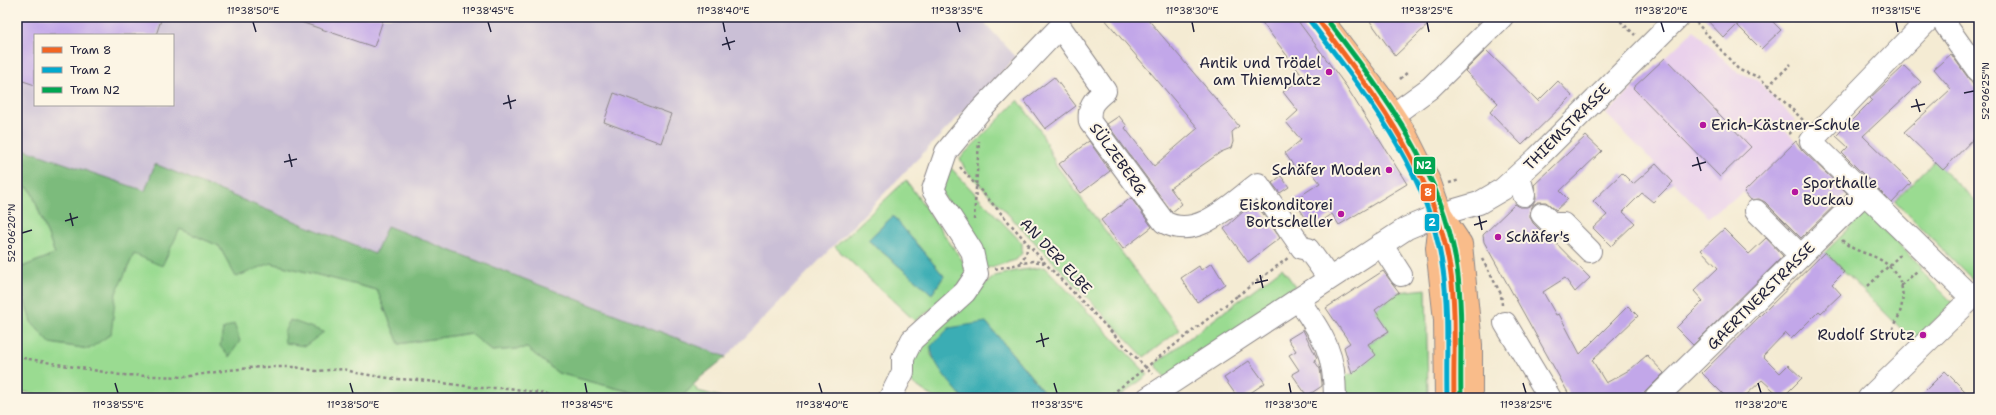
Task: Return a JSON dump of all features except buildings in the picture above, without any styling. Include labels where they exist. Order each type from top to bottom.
[{"type":"main road","points":[[1324,19],[1393,115],[1422,166],[1441,214],[1461,244],[1471,345],[1471,398]]},
{"type":"main road","points":[[1441,214],[1438,248],[1446,320],[1446,398]]},
{"type":"street","points":[[1393,115],[1430,88],[1502,17]]},
{"type":"street","name":"THIEMSTRASSE","points":[[1148,398],[1407,228],[1441,214],[1473,205],[1521,186],[1647,46],[1678,17]]},
{"type":"street","points":[[1873,397],[1975,294],[1915,241],[1865,193],[1814,137],[1939,17],[1979,72]]},
{"type":"street","name":"SÜLZEBERG","points":[[946,152],[980,111],[1007,83],[1061,20],[1105,90],[1094,101],[1088,112],[1090,122],[1164,222],[1176,228],[1186,228],[1200,225],[1258,184],[1302,248]]},
{"type":"street","points":[[890,398],[903,372],[903,358],[912,340],[965,292],[977,274],[972,251],[933,190],[946,152]]},
{"type":"street","name":"GAERTNERSTRASSE","points":[[1656,398],[1865,193]]},
{"type":"street","points":[[1756,211],[1801,256]]},
{"type":"street","points":[[1542,214],[1552,224],[1563,224],[1590,251]]},
{"type":"street","points":[[1381,244],[1402,275]]},
{"type":"street","points":[[1302,248],[1308,249],[1329,278]]},
{"type":"street","points":[[1298,299],[1328,347],[1335,376],[1336,398]]},
{"type":"street","points":[[1505,323],[1550,398]]},
{"type":"path","points":[[1616,17],[1647,46]]},
{"type":"path","points":[[1691,17],[1739,70],[1759,77],[1770,85],[1814,137]]},
{"type":"path","points":[[1770,85],[1791,64]]},
{"type":"path","points":[[1400,79],[1409,71]]},
{"type":"path","points":[[974,222],[980,111]]},
{"type":"path","name":"AN DER ELBE","points":[[946,152],[1045,263],[1151,374]]},
{"type":"path","points":[[1831,225],[1840,238],[1851,248],[1876,258],[1889,266],[1899,281],[1903,302],[1900,316],[1892,330]]},
{"type":"path","points":[[1868,286],[1915,241]]},
{"type":"path","points":[[1020,263],[1026,254],[1028,244]]},
{"type":"path","points":[[1106,398],[1237,296],[1302,248]]},
{"type":"path","points":[[1481,258],[1501,294],[1505,323]]},
{"type":"path","points":[[977,274],[1020,263],[1033,261],[1045,263]]},
{"type":"path","points":[[17,357],[71,367],[129,375],[185,377],[228,370],[261,367],[295,367],[316,371],[344,369],[356,373],[395,379],[418,380],[481,388],[509,388],[569,398]]},
{"type":"shaded area","points":[[17,17],[979,17],[1016,57],[726,357],[388,226],[376,254],[155,164],[145,191],[17,147]]},
{"type":"shaded area","name":"Erich-Kästner-Schule","points":[[1694,30],[1737,72],[1756,79],[1795,120],[1785,130],[1796,141],[1744,192],[1708,217],[1606,114]]},
{"type":"green space","points":[[1018,100],[1041,132],[1056,165],[1180,330],[1144,357],[965,169],[960,158]]},
{"type":"green space","points":[[17,147],[145,191],[155,164],[375,254],[387,226],[726,357],[701,377],[681,398],[664,398],[642,395],[558,373],[527,348],[492,351],[470,333],[399,344],[377,290],[271,263],[236,277],[219,246],[180,229],[162,266],[134,254],[116,293],[111,334],[89,349],[50,343],[31,322],[17,274],[17,269],[55,254],[31,190],[17,181]]},
{"type":"green space","points":[[1934,161],[1979,204],[1979,275],[1973,280],[1895,201]]},
{"type":"green space","points":[[949,166],[1022,243],[1022,253],[1016,260],[984,269],[941,191]]},
{"type":"green space","points":[[906,180],[971,273],[940,303],[915,321],[835,247]],"holes":[[[893,216],[944,276],[932,294],[868,240]]]},
{"type":"green space","points":[[17,181],[31,190],[55,254],[17,269]]},
{"type":"green space","points":[[1866,212],[1922,267],[1920,270],[1953,303],[1913,341],[1825,252]]},
{"type":"green space","points":[[180,229],[219,246],[236,276],[271,263],[377,290],[399,344],[471,333],[492,351],[527,348],[558,373],[642,395],[664,398],[37,398],[35,394],[17,391],[17,274],[31,321],[50,343],[89,349],[134,254]]},
{"type":"green space","points":[[1045,267],[1148,375],[1118,398],[1049,398],[986,322],[931,346],[931,355],[963,398],[934,398],[911,382],[908,358],[920,340],[995,276],[1015,271]]},
{"type":"green space","points":[[1282,268],[1295,286],[1280,296],[1283,301],[1166,379],[1155,364]]},
{"type":"green space","points":[[1426,289],[1428,398],[1335,398],[1335,376],[1352,374],[1368,344],[1389,331],[1375,310],[1399,292]]},
{"type":"green space","points":[[290,320],[324,332],[305,346],[285,343],[284,332]]},
{"type":"green space","points":[[234,324],[240,341],[229,357],[220,346],[223,329]]},
{"type":"green space","points":[[693,385],[698,391],[724,398],[681,398]]},
{"type":"water","points":[[893,216],[944,276],[932,294],[868,240]]},
{"type":"water","points":[[986,322],[1049,398],[963,398],[953,387],[934,359],[931,346],[949,328]]},
{"type":"tram line","name":"8","points":[[1316,17],[1380,104],[1416,166],[1430,198],[1442,232],[1452,284],[1454,317],[1454,398]]},
{"type":"tram line","name":"N2","points":[[1325,17],[1368,74],[1408,134],[1439,198],[1450,232],[1459,284],[1461,317],[1461,398]]},
{"type":"tram line","name":"2","points":[[1310,21],[1374,108],[1393,138],[1425,201],[1436,235],[1445,286],[1447,318],[1447,398]]},
{"type":"place","name":"Antik und Trödel am Thiemplatz","points":[[1329,72]]},
{"type":"place","name":"Erich-Kästner-Schule","points":[[1703,125]]},
{"type":"place","name":"Schäfer Moden","points":[[1389,170]]},
{"type":"place","name":"Sporthalle Buckau","points":[[1795,192]]},
{"type":"place","name":"Eiskonditorei Bortscheller","points":[[1341,214]]},
{"type":"place","name":"Schäfer's","points":[[1498,237]]},
{"type":"place","name":"Rudolf Strutz","points":[[1923,335]]}]
